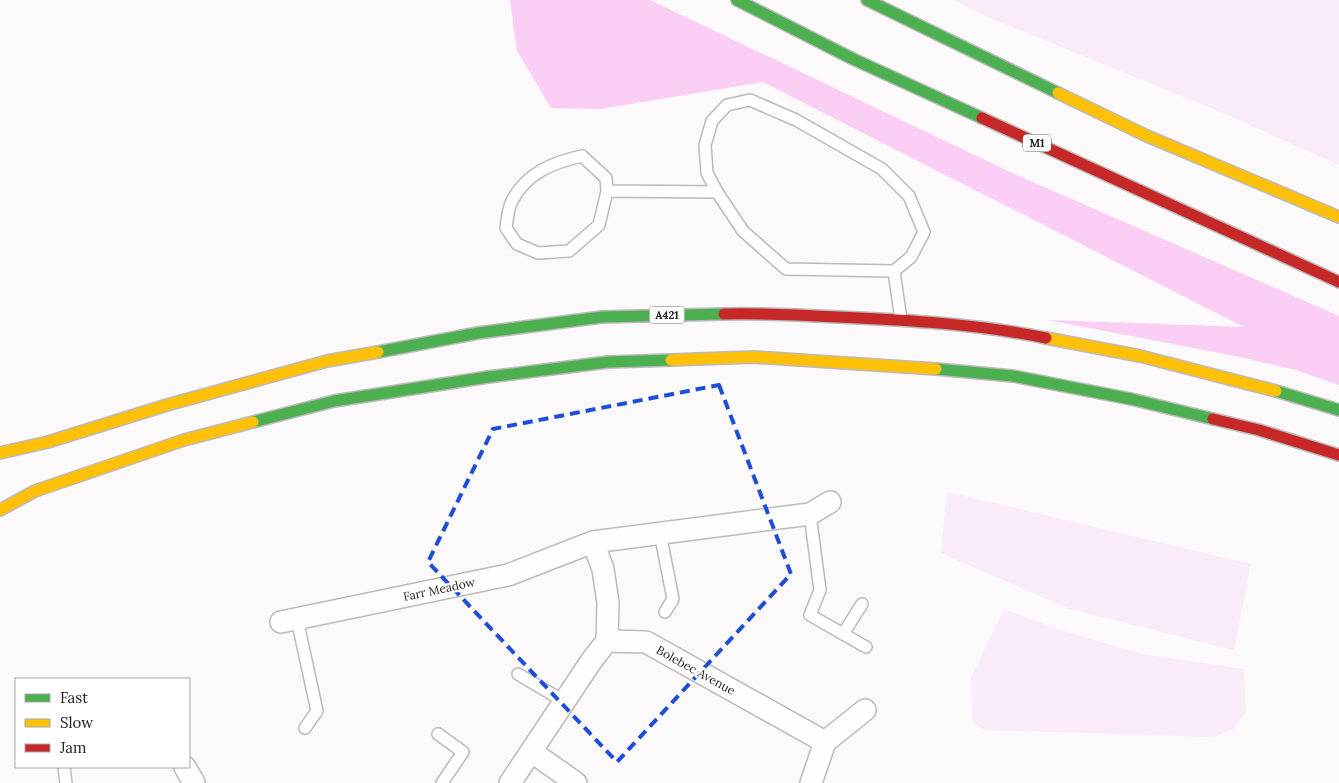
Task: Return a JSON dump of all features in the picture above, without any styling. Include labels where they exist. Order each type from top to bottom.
[{"type":"highway","name":"M1","points":[[737,0],[853,59],[1339,282]]},
{"type":"highway","points":[[867,0],[1147,136],[1339,217]]},
{"type":"highway","name":"A421","points":[[0,453],[48,442],[167,405],[327,361],[478,333],[602,317],[750,313],[901,320],[1017,332],[1140,356],[1264,387],[1339,410]]},
{"type":"highway","points":[[0,510],[35,491],[184,440],[334,401],[488,377],[608,362],[754,357],[889,365],[1013,376],[1131,399],[1250,428],[1339,456]]},
{"type":"street","name":"Farr Meadow","points":[[289,620],[508,575],[593,542],[810,514],[830,502]]},
{"type":"street","points":[[510,783],[607,640],[608,603],[603,569],[593,542]]},
{"type":"street","name":"Bolebec Avenue","points":[[607,640],[646,642],[825,742]]},
{"type":"street","points":[[811,783],[825,742],[865,710]]},
{"type":"street","points":[[532,752],[576,783]]},
{"type":"street","points":[[186,768],[194,783]]},
{"type":"lane","points":[[750,100],[796,120],[882,168],[909,196],[924,232],[911,257],[894,271],[786,268],[743,231],[717,192],[707,173],[705,145],[712,121],[727,105],[750,100]]},
{"type":"lane","points":[[582,156],[606,178],[607,191],[599,225],[569,251],[538,253],[517,244],[506,228],[511,202],[530,177],[561,160],[582,156]]},
{"type":"lane","points":[[607,191],[717,192]]},
{"type":"lane","points":[[894,271],[901,320]]},
{"type":"lane","points":[[810,514],[820,590],[810,614],[866,647]]},
{"type":"lane","points":[[660,533],[673,598],[665,612]]},
{"type":"lane","points":[[843,634],[862,604]]},
{"type":"lane","points":[[289,620],[317,711],[305,728]]},
{"type":"lane","points":[[518,674],[565,702]]},
{"type":"lane","points":[[438,734],[463,752],[442,783]]},
{"type":"lane","points":[[64,768],[66,783]]},
{"type":"highlighted area","points":[[719,385],[791,574],[617,762],[428,562],[493,429]]},
{"type":"shaded area","points":[[510,0],[650,0],[1010,172],[1339,316],[1339,385],[1296,370],[1235,356],[1048,320],[1244,327],[763,82],[600,109],[551,108],[517,51]]},
{"type":"shaded area","points":[[953,0],[1339,0],[1339,165],[1216,110],[983,15]]},
{"type":"shaded area","points":[[947,492],[1251,564],[1234,650],[1067,608],[941,553]]},
{"type":"shaded area","points":[[1004,609],[1054,628],[1142,654],[1244,669],[1246,711],[1235,728],[1215,737],[984,730],[972,721],[971,677]]},
{"type":"traffic: fast","points":[[737,0],[853,59],[982,118]]},
{"type":"traffic: fast","points":[[867,0],[1058,93]]},
{"type":"traffic: fast","points":[[378,352],[478,333],[602,317],[724,314]]},
{"type":"traffic: fast","points":[[253,422],[334,401],[488,377],[608,362],[671,360]]},
{"type":"traffic: fast","points":[[936,369],[1013,376],[1131,399],[1213,419]]},
{"type":"traffic: fast","points":[[1276,391],[1339,410]]},
{"type":"traffic: slow","points":[[1058,93],[1147,136],[1339,217]]},
{"type":"traffic: slow","points":[[1046,338],[1140,356],[1276,391]]},
{"type":"traffic: slow","points":[[0,453],[48,442],[167,405],[327,361],[378,352]]},
{"type":"traffic: slow","points":[[671,360],[753,357],[936,369]]},
{"type":"traffic: slow","points":[[0,510],[35,491],[184,440],[253,422]]},
{"type":"traffic: jam","points":[[982,118],[1339,282]]},
{"type":"traffic: jam","points":[[724,314],[795,315],[916,321],[995,329],[1046,338]]},
{"type":"traffic: jam","points":[[1213,419],[1259,430],[1339,455]]}]
